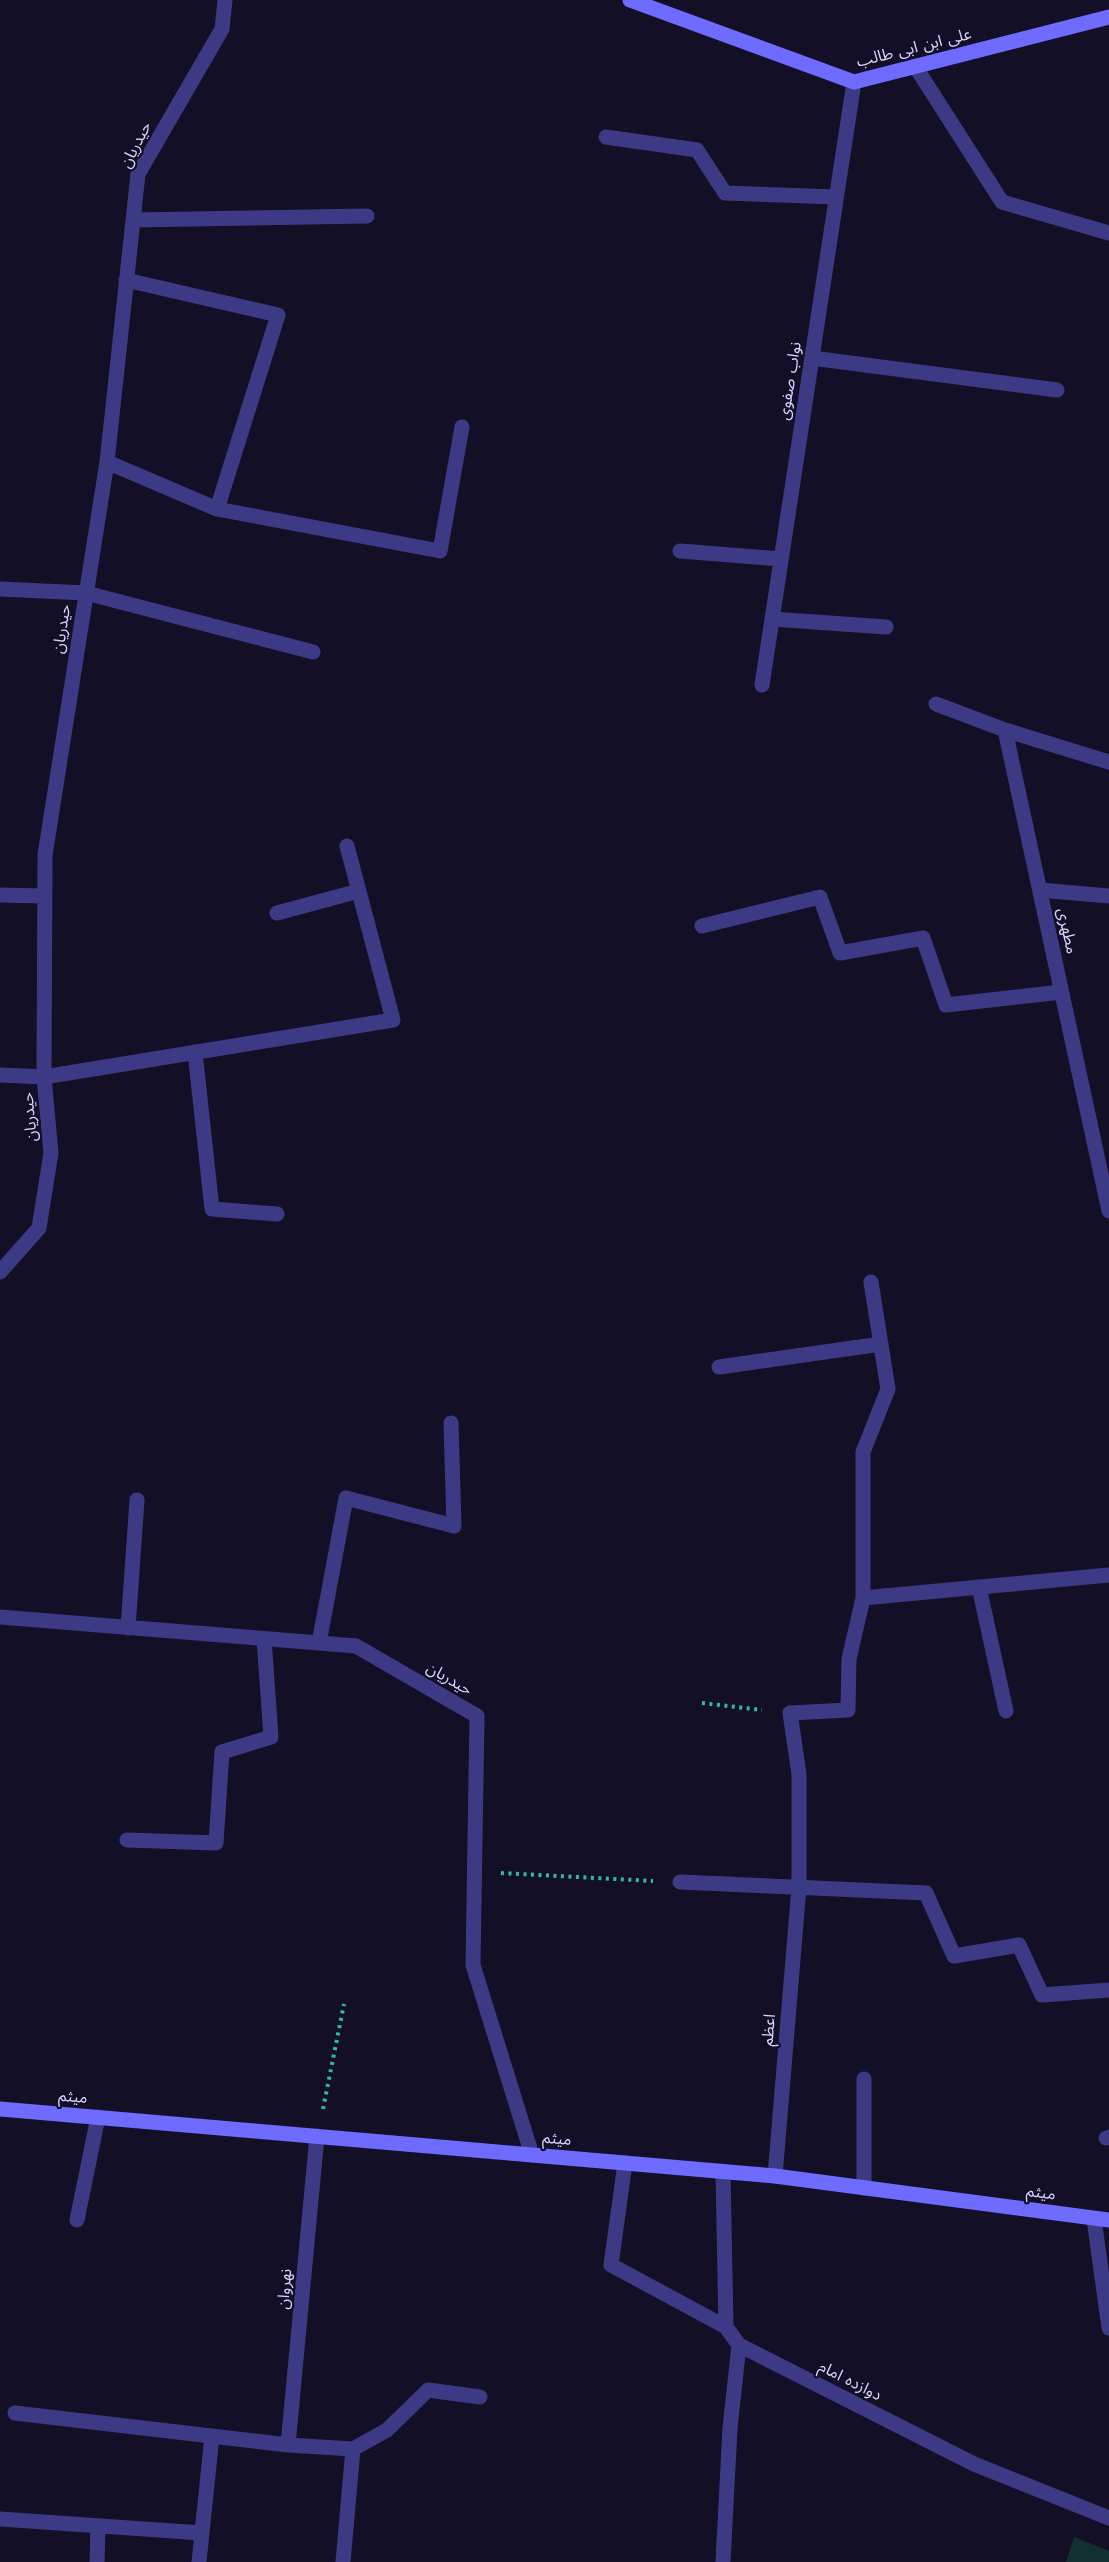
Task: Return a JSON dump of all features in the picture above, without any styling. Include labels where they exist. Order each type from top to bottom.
[{"type":"main road","name":"علی ابن ابی طالب","points":[[630,0],[854,82],[1109,17]]},
{"type":"main road","name":"میثم","points":[[0,2109],[775,2176],[1102,2219]]},
{"type":"street","name":"حیدریان","points":[[0,1272],[39,1228],[51,1153],[44,1077],[45,855],[107,462],[138,174],[222,29],[225,0]]},
{"type":"street","points":[[915,66],[1002,202],[1109,233]]},
{"type":"street","name":"نواب صفوی","points":[[762,685],[854,82]]},
{"type":"street","points":[[606,137],[698,150],[725,193],[836,197]]},
{"type":"street","points":[[133,220],[367,216]]},
{"type":"street","points":[[126,280],[278,315],[217,508]]},
{"type":"street","points":[[812,358],[1057,390]]},
{"type":"street","points":[[107,462],[217,508],[440,551],[462,427]]},
{"type":"street","points":[[680,551],[782,559]]},
{"type":"street","points":[[0,588],[86,593],[313,652]]},
{"type":"street","points":[[772,619],[886,627]]},
{"type":"street","points":[[936,704],[1005,730],[1109,762]]},
{"type":"street","name":"مطهری","points":[[1005,730],[1109,1211]]},
{"type":"street","points":[[0,1075],[44,1077],[393,1020],[347,846]]},
{"type":"street","points":[[1040,890],[1109,896]]},
{"type":"street","points":[[277,913],[359,891]]},
{"type":"street","points":[[0,895],[44,896]]},
{"type":"street","points":[[702,926],[819,897],[840,952],[923,938],[946,1005],[1061,992]]},
{"type":"street","points":[[195,1052],[212,1209],[277,1214]]},
{"type":"street","points":[[790,1713],[848,1710],[849,1659],[863,1598],[863,1452],[888,1389],[872,1282]]},
{"type":"street","points":[[719,1367],[881,1344]]},
{"type":"street","points":[[319,1643],[346,1498],[454,1526],[451,1423]]},
{"type":"street","points":[[128,1628],[137,1500]]},
{"type":"street","points":[[863,1598],[1109,1575]]},
{"type":"street","points":[[979,1587],[1006,1711]]},
{"type":"street","name":"حیدریان","points":[[0,1617],[356,1646],[477,1716],[473,1965],[532,2155]]},
{"type":"street","points":[[127,1840],[216,1843],[222,1752],[271,1737],[264,1639]]},
{"type":"street","name":"اعظم","points":[[775,2176],[799,1887],[799,1774],[790,1713]]},
{"type":"street","points":[[680,1882],[926,1893],[954,1956],[1019,1945],[1042,1995],[1109,1990]]},
{"type":"street","points":[[864,2079],[864,2188]]},
{"type":"street","points":[[77,2220],[98,2117]]},
{"type":"street","name":"نهروان","points":[[288,2445],[317,2136]]},
{"type":"street","points":[[625,2163],[611,2265],[726,2327],[723,2172]]},
{"type":"street","points":[[1102,2219],[1109,2328]]},
{"type":"street","name":"دوازده امام","points":[[726,2327],[739,2344],[974,2464],[1109,2518]]},
{"type":"street","points":[[723,2562],[730,2428],[739,2344]]},
{"type":"street","points":[[15,2413],[288,2445],[353,2450],[387,2430],[428,2390],[480,2397]]},
{"type":"street","points":[[199,2562],[212,2436]]},
{"type":"street","points":[[343,2562],[353,2450]]},
{"type":"street","points":[[0,2519],[202,2533]]},
{"type":"street","points":[[97,2562],[98,2526]]},
{"type":"path","points":[[702,1703],[790,1713]]},
{"type":"path","points":[[474,1871],[680,1882]]},
{"type":"path","points":[[317,2136],[344,2004]]},
{"type":"green space","points":[[1074,2537],[1109,2551],[1109,2562],[1066,2562]]}]
